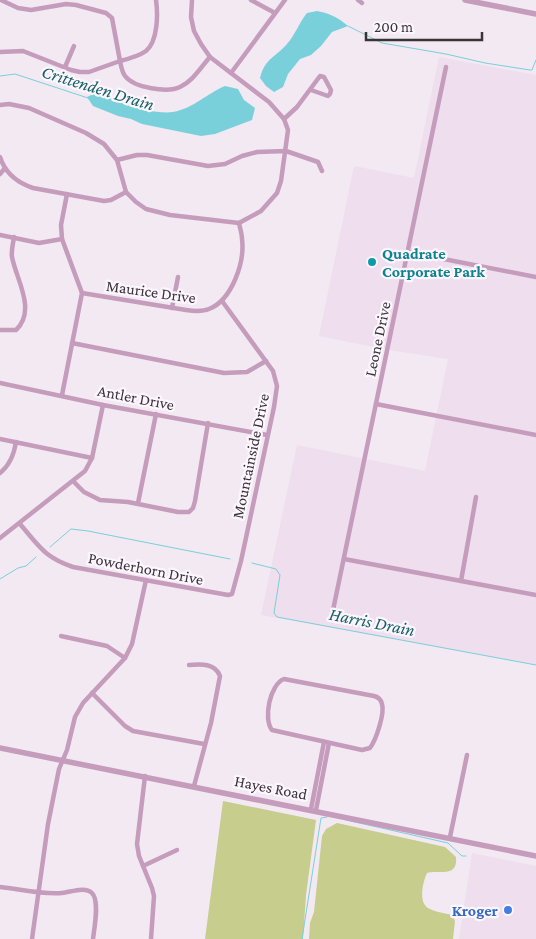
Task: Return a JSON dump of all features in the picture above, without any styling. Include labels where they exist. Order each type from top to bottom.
[{"type":"street","points":[[1,0],[18,8],[31,10],[66,4],[108,14],[112,18],[120,62],[125,76],[131,81],[161,90],[179,88],[188,82],[210,57]]},
{"type":"street","points":[[0,52],[23,51],[75,71],[89,72],[120,62],[147,50],[154,36],[156,0]]},
{"type":"street","points":[[0,105],[19,105],[86,133],[104,144],[117,160],[126,192],[141,206],[154,211],[239,223],[261,212],[276,193],[281,181],[288,130],[284,119],[262,97],[210,57],[194,31],[191,17],[192,0]]},
{"type":"street","points":[[251,0],[275,13]]},
{"type":"street","points":[[231,73],[285,0]]},
{"type":"street","points":[[465,0],[536,14]]},
{"type":"street","points":[[65,67],[74,46]]},
{"type":"street","name":"Leone Drive","points":[[332,615],[446,67]]},
{"type":"street","points":[[284,119],[297,107],[320,76],[324,77],[331,90],[328,96],[311,90]]},
{"type":"street","points":[[117,160],[137,155],[147,155],[208,166],[225,164],[257,152],[286,151],[318,162],[322,171]]},
{"type":"street","points":[[0,157],[10,175],[24,185],[104,200],[111,200],[126,192]]},
{"type":"street","points":[[0,174],[6,168]]},
{"type":"street","points":[[62,395],[82,293],[62,239],[62,219],[68,194]]},
{"type":"street","points":[[222,301],[237,275],[243,240],[239,223]]},
{"type":"street","points":[[0,235],[39,243],[62,239]]},
{"type":"street","points":[[0,330],[12,331],[19,328],[22,322],[25,302],[12,256],[14,237]]},
{"type":"street","points":[[408,252],[536,277]]},
{"type":"street","points":[[172,308],[178,277]]},
{"type":"street","name":"Maurice Drive","points":[[82,293],[198,311],[208,309],[222,301]]},
{"type":"street","name":"Mountainside Drive","points":[[222,301],[273,371],[277,386],[245,543]]},
{"type":"street","points":[[72,343],[224,373],[247,372],[266,361]]},
{"type":"street","name":"Antler Drive","points":[[0,383],[267,435]]},
{"type":"street","points":[[0,538],[86,471],[92,458],[103,404]]},
{"type":"street","points":[[376,404],[536,435]]},
{"type":"street","points":[[138,503],[156,414]]},
{"type":"street","points":[[73,481],[84,492],[100,500],[138,503],[185,513],[189,512],[193,508],[195,501],[208,423]]},
{"type":"street","points":[[0,439],[92,458]]},
{"type":"street","points":[[0,473],[10,462],[16,442]]},
{"type":"street","points":[[461,581],[476,497]]},
{"type":"street","name":"Powderhorn Drive","points":[[20,524],[48,556],[58,562],[73,567],[228,596],[232,594],[245,543]]},
{"type":"street","points":[[344,559],[536,595]]},
{"type":"street","points":[[32,939],[48,824],[59,769],[67,750],[76,714],[92,693],[125,658],[132,644],[146,580]]},
{"type":"street","points":[[62,636],[107,646],[125,658]]},
{"type":"street","points":[[188,665],[209,665],[216,669],[220,676],[194,786]]},
{"type":"street","points":[[284,679],[293,680],[374,696],[380,699],[383,710],[373,744],[370,748],[362,750],[327,742],[272,730],[268,722],[271,701],[274,689],[280,681],[284,679]]},
{"type":"street","points":[[92,693],[125,726],[133,731],[204,744]]},
{"type":"street","points":[[314,810],[327,742]]},
{"type":"street","name":"Hayes Road","points":[[0,748],[450,837],[536,856]]},
{"type":"street","points":[[450,837],[466,755]]},
{"type":"street","points":[[145,776],[137,839],[138,852],[154,896],[151,939]]},
{"type":"street","points":[[143,866],[176,850]]},
{"type":"street","points":[[0,887],[56,893],[90,891],[94,894],[96,901],[94,939]]},
{"type":"shaded area","points":[[439,57],[536,75],[536,665],[261,615],[297,445],[425,471],[448,359],[319,336],[354,166],[414,178]]},
{"type":"shaded area","points":[[472,853],[536,866],[536,939],[459,939]]},
{"type":"green space","points":[[223,801],[316,820],[306,895],[303,939],[205,939]]},
{"type":"green space","points":[[337,823],[445,847],[456,857],[456,864],[451,871],[427,873],[422,891],[423,901],[428,908],[452,915],[455,921],[453,939],[309,939],[310,923],[314,912],[322,836],[326,829]]},
{"type":"water","points":[[317,11],[334,16],[348,26],[332,32],[311,55],[300,59],[288,74],[283,87],[274,92],[260,78],[262,71],[271,58],[290,40],[307,13]]},
{"type":"water","points":[[225,86],[238,89],[244,100],[255,108],[252,120],[215,134],[201,136],[142,124],[118,116],[93,106],[87,97],[101,93],[109,95],[130,107],[149,111],[173,112],[194,104]]},
{"type":"waterway","name":"Crittenden Drain","points":[[348,26],[382,43],[485,63],[532,70],[536,60]]},
{"type":"waterway","name":"Crittenden Drain","points":[[0,76],[15,74],[88,98]]},
{"type":"waterway","name":"Harris Drain","points":[[50,547],[71,529],[230,559]]},
{"type":"waterway","name":"Harris Drain","points":[[0,579],[18,568],[26,566],[36,557]]},
{"type":"waterway","name":"Harris Drain","points":[[252,563],[276,569],[280,575],[274,613],[277,617],[536,665]]},
{"type":"waterway","points":[[302,939],[321,818],[327,817]]},
{"type":"waterway","points":[[346,820],[448,843],[462,856],[466,856]]},
{"type":"place","name":"Quadrate Corporate Park","points":[[372,262]]},
{"type":"place","name":"Kroger","points":[[508,910]]}]
